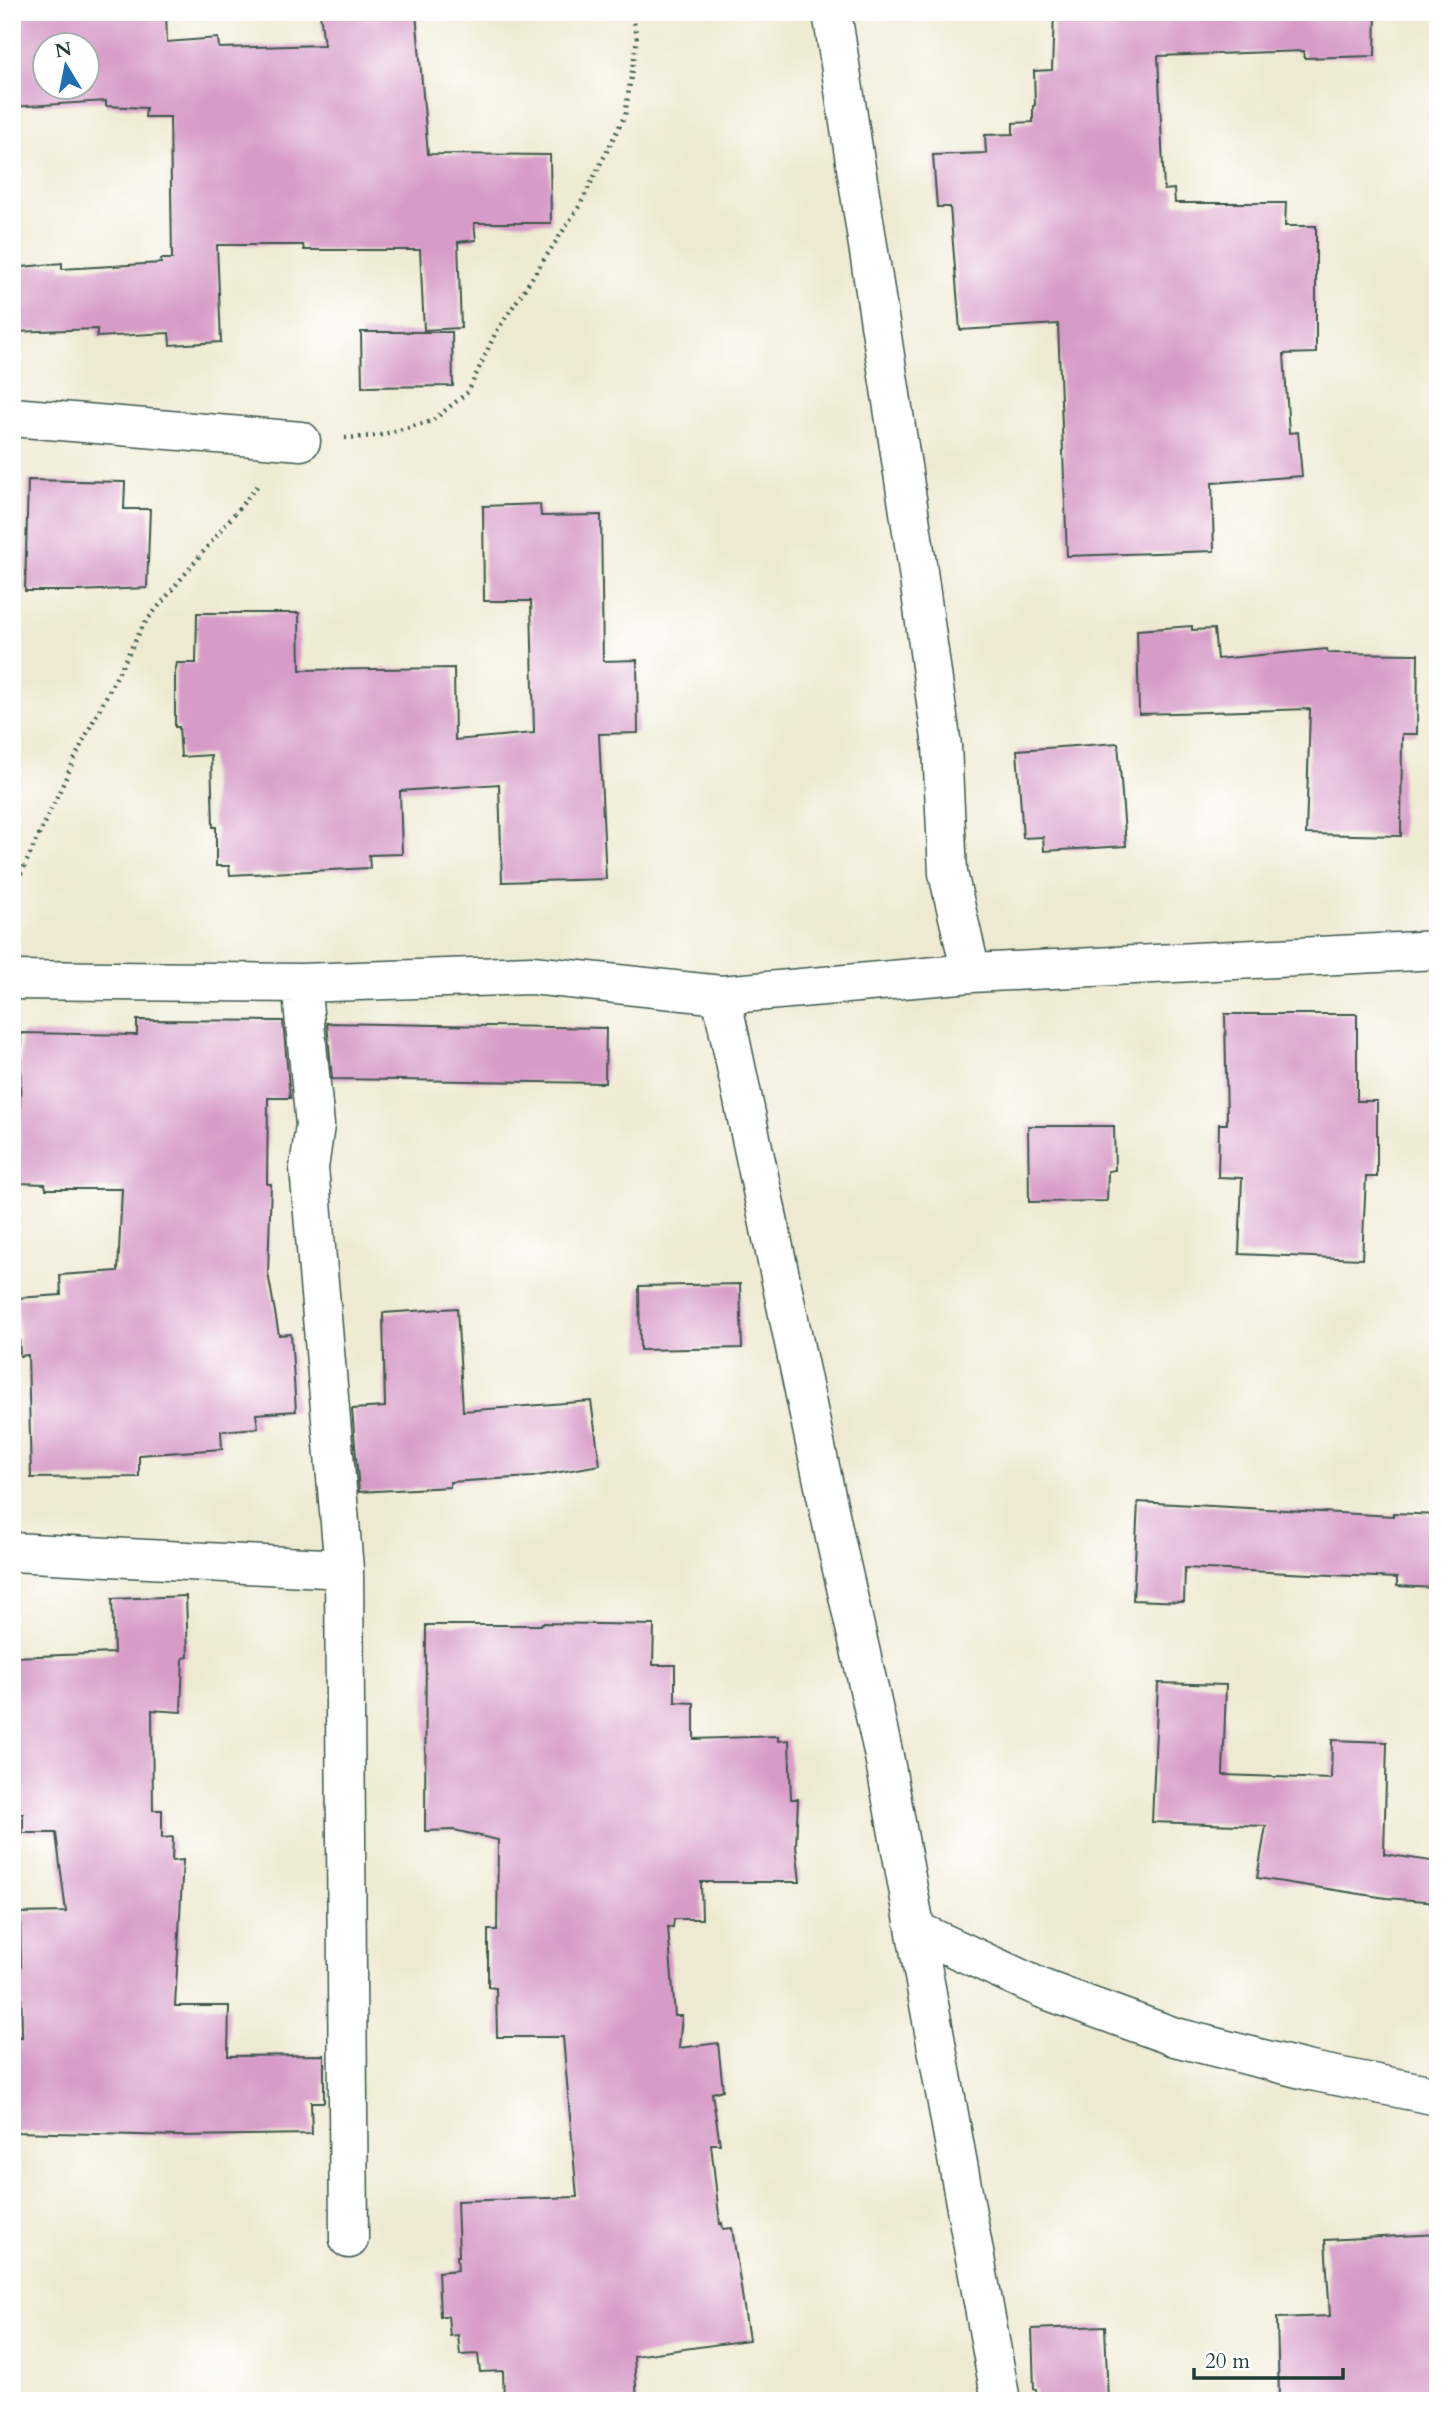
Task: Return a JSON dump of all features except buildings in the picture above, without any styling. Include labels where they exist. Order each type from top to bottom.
[{"type":"street","points":[[832,12],[916,557],[940,732],[954,975]]},
{"type":"street","points":[[12,417],[301,441]]},
{"type":"street","points":[[12,980],[301,983],[532,975],[721,995],[954,975],[1438,950]]},
{"type":"street","points":[[301,983],[315,1125],[309,1168],[344,1569],[349,2239]]},
{"type":"street","points":[[721,995],[832,1525],[884,1756],[1001,2401]]},
{"type":"street","points":[[12,1552],[344,1569]]},
{"type":"street","points":[[917,1931],[1043,1989],[1175,2037],[1306,2070],[1438,2096]]}]
